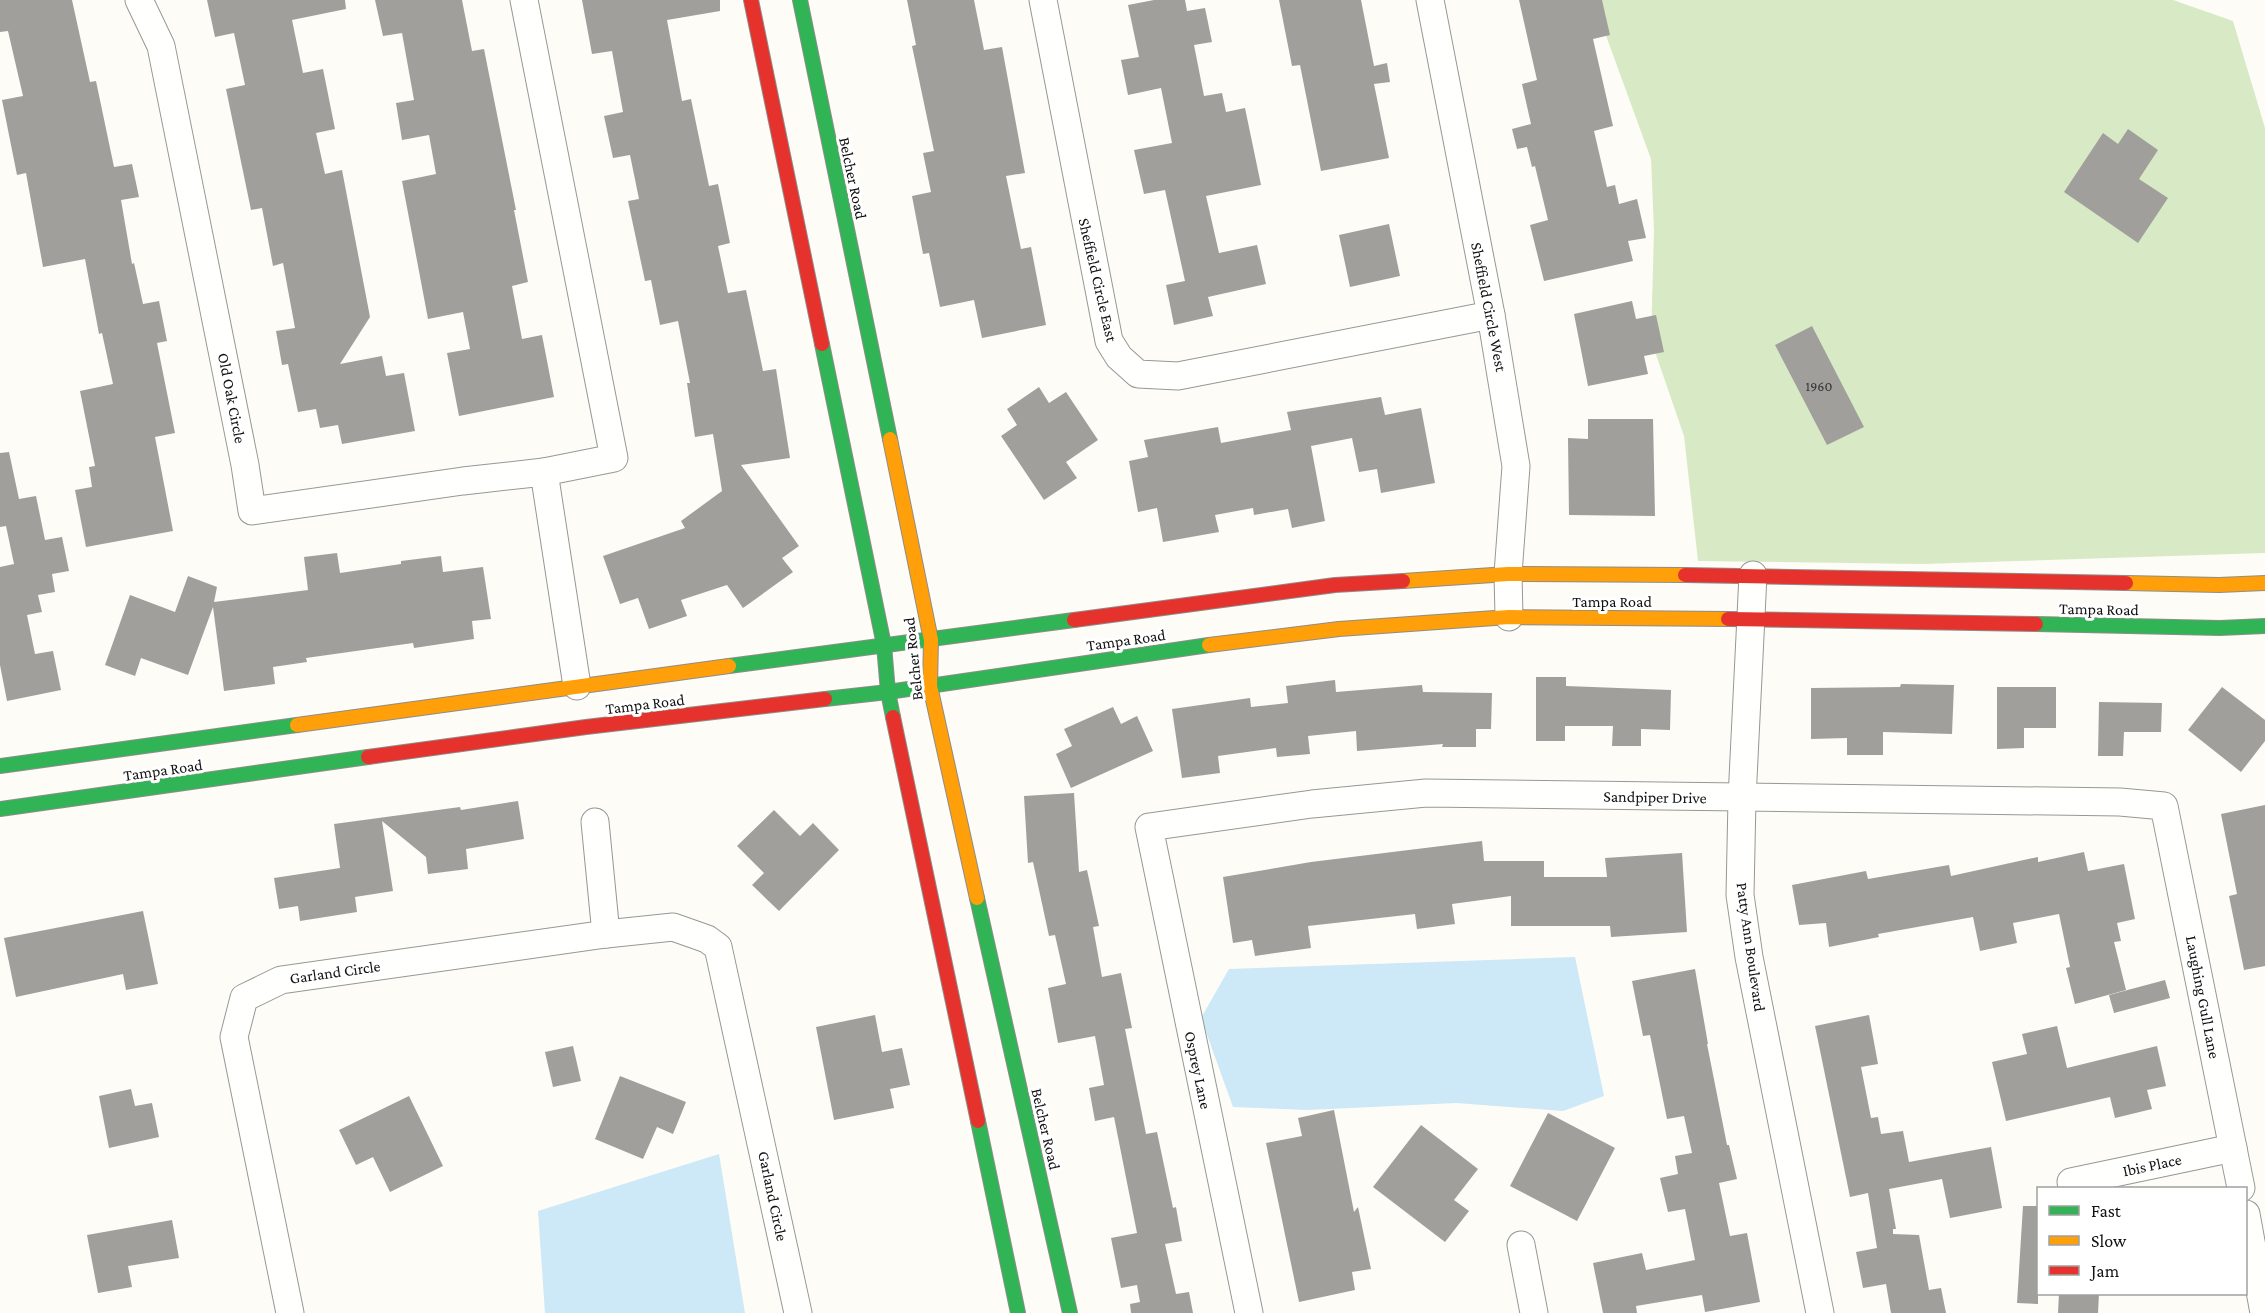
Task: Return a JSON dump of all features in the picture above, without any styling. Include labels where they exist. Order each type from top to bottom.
[{"type":"main road","name":"Belcher Road","points":[[751,0],[884,645],[888,692],[1018,1313]]},
{"type":"main road","name":"Belcher Road","points":[[800,0],[931,640],[930,686],[1070,1313]]},
{"type":"main road","name":"Tampa Road","points":[[0,765],[1335,585],[1508,574],[1753,575],[2219,585],[2265,583]]},
{"type":"main road","name":"Tampa Road","points":[[0,809],[586,727],[888,692],[1214,644],[1339,629],[1509,617],[2220,628],[2265,626]]},
{"type":"street","name":"Old Oak Circle","points":[[139,0],[161,46],[245,465],[252,512],[463,481],[544,472],[614,458],[524,0]]},
{"type":"street","name":"Sheffield Circle East","points":[[1043,0],[1109,341],[1119,357],[1138,374],[1178,376],[1491,315]]},
{"type":"street","name":"Sheffield Circle West","points":[[1430,0],[1491,315],[1516,466],[1508,574],[1509,617]]},
{"type":"street","points":[[544,472],[577,686]]},
{"type":"street","name":"Patty Ann Boulevard","points":[[1753,575],[1742,798],[1740,895],[1749,957],[1820,1313]]},
{"type":"street","name":"Sandpiper Drive","points":[[1149,828],[1312,804],[1426,794],[2120,802],[2164,806]]},
{"type":"street","name":"Laughing Gull Lane","points":[[2164,806],[2241,1187]]},
{"type":"street","points":[[595,822],[606,934]]},
{"type":"street","name":"Osprey Lane","points":[[1149,828],[1249,1313]]},
{"type":"street","name":"Garland Circle","points":[[290,1313],[234,1037],[244,998],[281,980],[606,934],[673,927],[707,939],[718,946],[798,1313]]},
{"type":"street","name":"Ibis Place","points":[[2071,1182],[2233,1148]]},
{"type":"street","points":[[2247,1220],[2264,1313]]},
{"type":"street","points":[[1521,1245],[1534,1313]]},
{"type":"green space","points":[[1593,0],[2173,0],[2233,21],[2265,128],[2265,553],[1922,564],[1698,561],[1684,436],[1651,340],[1654,231],[1651,159]]},
{"type":"water","points":[[1575,957],[1604,1096],[1563,1111],[1456,1103],[1308,1110],[1233,1107],[1201,1018],[1229,969]]},
{"type":"water","points":[[719,1154],[745,1313],[545,1313],[538,1211]]},
{"type":"building","points":[[0,0],[72,0],[90,82],[96,81],[114,167],[132,164],[139,197],[121,200],[132,264],[134,263],[143,304],[159,301],[167,341],[157,343],[175,433],[155,437],[173,531],[86,547],[75,490],[92,487],[89,467],[95,466],[80,391],[113,384],[102,333],[99,334],[85,259],[43,267],[26,173],[17,175],[2,100],[23,96],[8,31],[0,32]]},
{"type":"building","points":[[207,0],[345,0],[346,9],[292,20],[303,73],[323,69],[335,129],[316,133],[325,174],[342,170],[370,317],[340,364],[382,356],[386,376],[404,373],[415,431],[342,444],[338,425],[320,428],[316,409],[298,412],[288,364],[282,365],[276,331],[295,328],[283,263],[273,266],[262,208],[251,210],[226,89],[245,85],[234,33],[215,37]]},
{"type":"building","points":[[375,0],[462,0],[472,51],[484,49],[516,210],[514,210],[528,282],[512,286],[522,339],[542,335],[554,397],[459,416],[447,353],[470,349],[463,312],[428,319],[402,181],[436,174],[429,135],[402,140],[396,103],[414,100],[402,33],[383,36]]},
{"type":"building","points":[[582,0],[720,0],[720,11],[667,20],[682,101],[691,99],[709,186],[718,184],[730,243],[718,246],[728,293],[746,290],[763,371],[776,369],[790,458],[741,465],[799,546],[782,558],[793,572],[743,608],[727,585],[681,600],[687,616],[649,629],[638,598],[620,604],[603,556],[685,528],[681,521],[722,491],[713,434],[695,437],[687,383],[690,383],[678,321],[660,325],[651,280],[645,281],[628,201],[639,199],[630,155],[613,158],[604,116],[623,112],[612,51],[592,54]]},
{"type":"building","points":[[907,0],[974,0],[984,50],[1002,47],[1025,173],[1006,176],[1021,249],[1031,247],[1046,325],[982,338],[974,300],[940,307],[929,253],[923,254],[912,196],[931,192],[923,153],[934,151],[912,46],[916,45]]},
{"type":"building","points":[[1154,0],[1185,0],[1187,11],[1205,8],[1212,42],[1194,45],[1204,96],[1222,93],[1226,112],[1245,108],[1261,185],[1206,196],[1219,253],[1257,245],[1266,284],[1208,297],[1213,316],[1174,325],[1166,285],[1185,281],[1165,190],[1144,194],[1134,150],[1172,143],[1161,88],[1128,95],[1121,60],[1139,57],[1128,5]]},
{"type":"building","points":[[1279,0],[1361,0],[1374,66],[1387,63],[1390,82],[1374,84],[1389,158],[1321,171],[1300,65],[1292,66]]},
{"type":"building","points":[[1519,0],[1602,0],[1610,35],[1593,39],[1613,126],[1594,131],[1607,187],[1615,185],[1619,204],[1637,199],[1646,238],[1628,241],[1633,261],[1544,281],[1530,225],[1548,220],[1535,166],[1532,167],[1527,147],[1517,149],[1512,129],[1531,124],[1522,84],[1537,80]]},
{"type":"building","points":[[2128,129],[2158,150],[2139,179],[2168,198],[2138,243],[2064,192],[2103,133],[2118,144]]},
{"type":"building","points":[[1389,224],[1400,276],[1350,287],[1339,235]]},
{"type":"building","points":[[1632,301],[1636,319],[1656,315],[1664,352],[1644,356],[1648,374],[1588,386],[1574,314]]},
{"type":"building","points":[[1812,326],[1864,427],[1827,445],[1775,345]]},
{"type":"building","points":[[1039,387],[1049,403],[1066,392],[1098,440],[1066,462],[1077,478],[1044,500],[1001,436],[1017,425],[1007,409]]},
{"type":"building","points":[[1381,397],[1385,415],[1421,408],[1435,483],[1381,493],[1377,469],[1359,472],[1352,438],[1311,446],[1325,521],[1292,528],[1288,509],[1254,515],[1253,508],[1215,515],[1219,532],[1163,542],[1157,508],[1138,512],[1129,461],[1148,457],[1144,440],[1218,427],[1221,443],[1291,430],[1287,412]]},
{"type":"building","points":[[1588,419],[1653,419],[1655,516],[1569,515],[1568,438],[1588,439]]},
{"type":"building","points":[[9,452],[19,499],[36,496],[45,540],[62,537],[69,571],[52,574],[55,592],[38,595],[42,612],[27,615],[35,654],[53,651],[61,690],[7,701],[0,665],[0,567],[14,564],[6,526],[0,527],[0,453]]},
{"type":"building","points":[[337,553],[340,573],[441,556],[443,572],[483,567],[491,619],[472,621],[474,639],[414,648],[413,643],[306,658],[307,662],[273,667],[275,684],[224,691],[213,607],[188,675],[141,658],[135,676],[105,665],[130,595],[175,612],[188,576],[217,587],[214,602],[308,590],[304,557]]},
{"type":"building","points":[[1536,677],[1566,677],[1566,686],[1671,690],[1670,730],[1641,729],[1641,746],[1612,746],[1613,726],[1565,726],[1565,741],[1536,741]]},
{"type":"building","points":[[1335,680],[1336,692],[1422,685],[1423,692],[1492,693],[1491,729],[1476,729],[1476,747],[1442,747],[1443,744],[1357,751],[1356,731],[1308,736],[1310,754],[1277,757],[1276,748],[1218,756],[1220,773],[1182,778],[1172,709],[1250,698],[1251,707],[1288,703],[1286,686]]},
{"type":"building","points":[[1901,684],[1954,685],[1952,734],[1883,732],[1883,755],[1847,755],[1847,738],[1811,739],[1811,688],[1900,687]]},
{"type":"building","points":[[1997,687],[2056,687],[2056,728],[2024,728],[2024,748],[1997,749]]},
{"type":"building","points":[[2222,687],[2265,720],[2265,741],[2241,772],[2188,730]]},
{"type":"building","points":[[2099,702],[2162,703],[2161,732],[2124,732],[2123,756],[2098,756]]},
{"type":"building","points":[[1113,707],[1121,724],[1137,716],[1153,751],[1071,788],[1056,754],[1072,746],[1064,729]]},
{"type":"building","points":[[1074,793],[1079,872],[1087,870],[1099,926],[1093,927],[1102,977],[1121,973],[1132,1028],[1125,1029],[1146,1134],[1157,1132],[1182,1241],[1165,1244],[1176,1294],[1189,1292],[1193,1313],[1131,1313],[1130,1304],[1140,1302],[1137,1285],[1121,1288],[1111,1238],[1137,1233],[1114,1117],[1095,1121],[1089,1088],[1104,1085],[1095,1036],[1058,1043],[1048,988],[1066,984],[1055,935],[1049,936],[1033,862],[1028,863],[1024,796]]},
{"type":"building","points":[[518,801],[524,839],[466,849],[468,869],[428,874],[426,857],[382,821],[393,891],[355,897],[357,912],[300,921],[298,906],[279,909],[274,878],[340,868],[334,824],[460,807],[461,810]]},
{"type":"building","points":[[2265,805],[2265,966],[2244,970],[2229,896],[2237,894],[2221,814]]},
{"type":"building","points":[[774,810],[800,836],[813,823],[839,850],[779,911],[752,885],[764,873],[737,846]]},
{"type":"building","points":[[1482,841],[1484,861],[1544,861],[1544,877],[1607,877],[1605,858],[1682,853],[1687,932],[1611,937],[1610,926],[1511,926],[1511,896],[1452,904],[1455,924],[1417,929],[1415,914],[1308,926],[1311,948],[1255,956],[1252,940],[1233,943],[1223,877],[1311,862]]},
{"type":"building","points":[[2084,852],[2088,871],[2124,864],[2135,919],[2117,923],[2121,941],[2114,942],[2126,990],[2075,1004],[2066,968],[2070,967],[2059,914],[2013,923],[2017,943],[1980,951],[1973,917],[1878,934],[1879,937],[1829,947],[1826,923],[1799,925],[1792,885],[1866,871],[1868,879],[1949,865],[1951,876],[2038,857],[2038,862]]},
{"type":"building","points":[[143,911],[158,984],[126,990],[123,974],[16,997],[4,938]]},
{"type":"building","points":[[1695,969],[1727,1145],[1729,1145],[1737,1179],[1719,1183],[1730,1236],[1747,1233],[1760,1302],[1705,1312],[1702,1295],[1636,1306],[1637,1313],[1603,1313],[1593,1263],[1642,1253],[1646,1270],[1695,1260],[1685,1209],[1668,1212],[1660,1178],[1678,1174],[1675,1156],[1692,1153],[1684,1116],[1667,1119],[1650,1035],[1643,1036],[1632,981]]},
{"type":"building","points":[[2165,980],[2170,998],[2114,1013],[2109,995]]},
{"type":"building","points":[[875,1015],[882,1052],[902,1048],[910,1085],[890,1089],[894,1108],[834,1120],[816,1027]]},
{"type":"building","points":[[1869,1015],[1878,1064],[1861,1067],[1871,1118],[1878,1117],[1881,1134],[1903,1131],[1909,1162],[1991,1147],[2002,1208],[1950,1218],[1942,1179],[1889,1189],[1896,1229],[1893,1229],[1893,1234],[1919,1235],[1929,1290],[1941,1288],[1946,1313],[1891,1313],[1886,1284],[1863,1288],[1856,1252],[1877,1248],[1868,1193],[1850,1197],[1815,1026]]},
{"type":"building","points":[[2057,1026],[2067,1068],[2157,1046],[2166,1086],[2147,1090],[2152,1109],[2115,1118],[2110,1097],[2006,1121],[1992,1062],[2027,1054],[2022,1034]]},
{"type":"building","points":[[573,1046],[581,1081],[553,1087],[545,1052]]},
{"type":"building","points":[[620,1076],[686,1102],[673,1134],[657,1127],[643,1159],[595,1139]]},
{"type":"building","points":[[131,1089],[135,1106],[152,1103],[159,1137],[109,1148],[99,1096]]},
{"type":"building","points":[[409,1096],[443,1166],[390,1192],[373,1157],[356,1165],[339,1130]]},
{"type":"building","points":[[1334,1110],[1354,1212],[1358,1207],[1371,1269],[1352,1272],[1355,1290],[1299,1302],[1266,1143],[1302,1136],[1298,1118]]},
{"type":"building","points":[[1548,1113],[1615,1148],[1577,1221],[1510,1186]]},
{"type":"building","points":[[1421,1125],[1478,1169],[1454,1200],[1469,1211],[1445,1242],[1373,1187]]},
{"type":"building","points":[[2023,1206],[2037,1206],[2038,1304],[2017,1303]]},
{"type":"building","points":[[172,1220],[179,1258],[128,1266],[132,1287],[98,1293],[87,1235]]},
{"type":"building","points":[[2059,1295],[2099,1295],[2098,1313],[2058,1313]]},
{"type":"traffic: fast","points":[[800,0],[890,439]]},
{"type":"traffic: fast","points":[[822,344],[884,645],[888,692],[893,717]]},
{"type":"traffic: fast","points":[[729,666],[1074,620]]},
{"type":"traffic: fast","points":[[2036,624],[2220,628],[2265,626]]},
{"type":"traffic: fast","points":[[825,699],[888,692],[1209,645]]},
{"type":"traffic: fast","points":[[0,766],[297,725]]},
{"type":"traffic: fast","points":[[0,809],[368,757]]},
{"type":"traffic: fast","points":[[977,898],[1070,1313]]},
{"type":"traffic: fast","points":[[978,1121],[1018,1313]]},
{"type":"traffic: slow","points":[[890,439],[931,640],[930,686],[977,898]]},
{"type":"traffic: slow","points":[[1403,581],[1508,574],[1685,575]]},
{"type":"traffic: slow","points":[[2126,583],[2219,585],[2265,583]]},
{"type":"traffic: slow","points":[[1209,645],[1339,629],[1509,617],[1728,619]]},
{"type":"traffic: slow","points":[[297,725],[729,666]]},
{"type":"traffic: jam","points":[[751,0],[822,344]]},
{"type":"traffic: jam","points":[[1685,575],[2126,583]]},
{"type":"traffic: jam","points":[[1074,620],[1335,585],[1403,581]]},
{"type":"traffic: jam","points":[[1728,619],[2036,624]]},
{"type":"traffic: jam","points":[[368,757],[586,727],[825,699]]},
{"type":"traffic: jam","points":[[893,717],[978,1121]]}]
